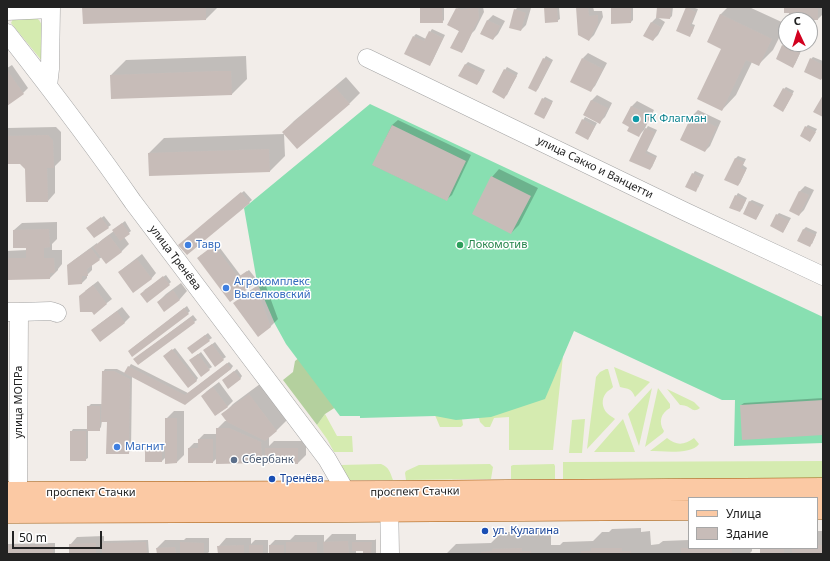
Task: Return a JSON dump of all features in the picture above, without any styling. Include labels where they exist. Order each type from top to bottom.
[{"type":"main road","name":"проспект Стачки","points":[[13,493],[346,492],[389,502],[500,491],[823,489]]},
{"type":"main road","name":"проспект Стачки","points":[[7,512],[389,502],[688,509]]},
{"type":"street","points":[[7,11],[51,8],[50,69],[48,86]]},
{"type":"street","name":"улица Тренёва","points":[[7,33],[104,160],[133,202],[327,459],[346,492]]},
{"type":"street","name":"улица Сакко и Ванцетти","points":[[367,58],[686,212],[823,276]]},
{"type":"street","name":"улица МОПРа","points":[[13,493],[13,312],[51,311],[57,313]]},
{"type":"street","points":[[389,502],[390,554]]},
{"type":"green space","points":[[35,17],[42,25],[42,61],[11,23],[13,19]]},
{"type":"green space","name":"Локомотив","points":[[370,104],[823,317],[823,443],[734,446],[735,400],[722,400],[574,331],[545,399],[491,417],[456,420],[435,416],[360,418],[360,416],[340,416],[286,344],[275,324],[257,282],[244,208]]},
{"type":"green space","points":[[314,346],[339,405],[325,414],[317,425],[283,380],[293,372],[295,361]]},
{"type":"green space","points":[[563,356],[553,450],[509,450],[509,417],[494,418],[490,427],[485,427],[480,422],[479,418],[555,375]]},
{"type":"green space","points":[[614,367],[650,382],[635,397],[629,389],[620,387]]},
{"type":"green space","points":[[608,369],[613,387],[604,395],[603,406],[605,411],[615,419],[587,449],[596,377],[600,372]]},
{"type":"green space","points":[[652,388],[639,446],[628,414]]},
{"type":"green space","points":[[658,388],[670,404],[670,408],[664,412],[661,418],[661,424],[664,431],[663,433],[645,447]]},
{"type":"green space","points":[[424,389],[462,419],[463,425],[461,427],[440,427]]},
{"type":"green space","points":[[667,389],[694,402],[700,408],[694,410],[680,405]]},
{"type":"green space","points":[[325,414],[337,436],[352,436],[353,452],[334,452],[317,425]]},
{"type":"green space","points":[[585,419],[582,453],[569,453],[572,420]]},
{"type":"green space","points":[[623,419],[635,452],[594,452]]},
{"type":"green space","points":[[667,438],[680,444],[694,438],[699,444],[690,450],[683,451],[650,451]]},
{"type":"green space","points":[[822,461],[823,478],[563,479],[563,462]]},
{"type":"green space","points":[[381,464],[388,468],[393,480],[349,480],[341,465]]},
{"type":"green space","points":[[490,464],[493,467],[491,479],[406,480],[406,471],[419,465]]},
{"type":"green space","points":[[554,464],[555,479],[511,479],[511,466],[513,465]]},
{"type":"building","points":[[82,7],[206,7],[206,20],[83,24]]},
{"type":"building","points":[[478,7],[479,18],[462,53],[450,48],[459,31],[447,25],[456,8],[461,10]]},
{"type":"building","points":[[544,7],[557,7],[558,22],[545,23]]},
{"type":"building","points":[[576,7],[588,7],[589,16],[598,15],[598,23],[589,41],[578,35]]},
{"type":"building","points":[[611,7],[631,7],[631,23],[611,24]]},
{"type":"building","points":[[657,7],[671,7],[670,19],[656,18]]},
{"type":"building","points":[[686,7],[696,12],[690,26],[694,27],[690,37],[676,31]]},
{"type":"building","points":[[784,7],[818,7],[818,12],[784,12]]},
{"type":"building","points":[[420,8],[442,8],[443,23],[420,23]]},
{"type":"building","points":[[514,9],[526,13],[521,31],[509,28]]},
{"type":"building","points":[[720,14],[772,39],[759,66],[746,60],[722,111],[697,99],[721,49],[707,42]]},
{"type":"building","points":[[487,20],[500,26],[493,40],[480,34]]},
{"type":"building","points":[[651,22],[661,27],[653,41],[643,36]]},
{"type":"building","points":[[429,31],[443,38],[430,66],[404,54],[413,36],[424,41]]},
{"type":"building","points":[[779,52],[800,53],[793,68],[776,59]]},
{"type":"building","points":[[543,58],[551,62],[536,92],[528,88]]},
{"type":"building","points":[[582,58],[603,69],[591,92],[570,82]]},
{"type":"building","points":[[810,58],[823,65],[823,76],[821,80],[804,72]]},
{"type":"building","points":[[465,64],[483,73],[477,85],[458,76]]},
{"type":"building","points":[[504,69],[517,76],[504,99],[492,92]]},
{"type":"building","points":[[7,70],[24,94],[7,106]]},
{"type":"building","points":[[231,71],[232,95],[111,99],[110,75]]},
{"type":"building","points":[[335,87],[350,104],[297,149],[282,132]]},
{"type":"building","points":[[783,88],[793,94],[783,112],[773,106]]},
{"type":"building","points":[[823,95],[823,117],[813,112]]},
{"type":"building","points":[[542,98],[552,103],[544,119],[534,114]]},
{"type":"building","points":[[591,100],[608,108],[600,124],[583,115]]},
{"type":"building","name":"ГК Флагман","points":[[631,106],[650,115],[639,137],[627,131],[629,127],[622,123]]},
{"type":"building","points":[[692,115],[717,127],[705,152],[680,140]]},
{"type":"building","points":[[582,119],[595,126],[588,140],[575,133]]},
{"type":"building","points":[[392,125],[466,161],[447,201],[372,165]]},
{"type":"building","points":[[805,126],[816,132],[810,142],[800,136]]},
{"type":"building","points":[[645,128],[655,132],[645,153],[656,158],[650,170],[629,161]]},
{"type":"building","points":[[48,135],[53,140],[54,168],[47,168],[48,202],[26,202],[25,169],[20,164],[7,164],[7,136]]},
{"type":"building","points":[[269,149],[270,172],[149,176],[148,153]]},
{"type":"building","points":[[735,158],[744,162],[741,168],[746,170],[738,186],[724,180]]},
{"type":"building","points":[[692,173],[702,178],[696,192],[685,187]]},
{"type":"building","points":[[491,176],[531,196],[511,234],[472,214]]},
{"type":"building","points":[[799,191],[809,195],[799,216],[789,211]]},
{"type":"building","points":[[241,192],[250,203],[187,255],[178,245]]},
{"type":"building","points":[[735,195],[746,200],[740,212],[729,208]]},
{"type":"building","points":[[749,201],[762,208],[756,220],[743,214]]},
{"type":"building","points":[[776,214],[789,221],[783,233],[770,226]]},
{"type":"building","points":[[101,217],[109,228],[94,238],[86,228]]},
{"type":"building","points":[[122,223],[130,234],[120,241],[112,230]]},
{"type":"building","points":[[49,229],[50,247],[44,248],[44,258],[54,258],[55,273],[50,273],[50,279],[7,280],[7,258],[26,258],[26,248],[13,248],[13,230]]},
{"type":"building","points":[[803,229],[816,235],[810,247],[797,241]]},
{"type":"building","points":[[109,235],[122,252],[106,264],[93,247]]},
{"type":"building","points":[[214,245],[238,277],[247,271],[256,283],[230,302],[197,258]]},
{"type":"building","points":[[91,248],[100,260],[87,269],[88,276],[82,276],[82,284],[68,285],[67,265]]},
{"type":"building","points":[[137,259],[152,279],[133,293],[118,272]]},
{"type":"building","points":[[163,276],[170,285],[147,303],[140,294]]},
{"type":"building","points":[[93,285],[107,304],[94,315],[92,312],[80,312],[79,296]]},
{"type":"building","points":[[256,287],[271,327],[258,337],[233,303]]},
{"type":"building","points":[[173,290],[180,300],[164,312],[157,302]]},
{"type":"building","points":[[184,308],[189,314],[132,357],[128,351]]},
{"type":"building","points":[[117,311],[125,323],[100,342],[91,330]]},
{"type":"building","points":[[191,317],[195,323],[138,365],[133,359]]},
{"type":"building","points":[[205,335],[210,341],[192,354],[187,348]]},
{"type":"building","points":[[212,344],[224,360],[215,367],[203,350]]},
{"type":"building","points":[[172,349],[197,381],[188,388],[163,356]]},
{"type":"building","points":[[198,354],[210,370],[201,377],[189,360]]},
{"type":"building","points":[[227,363],[231,369],[185,405],[124,373],[128,366],[185,395]]},
{"type":"building","points":[[102,371],[114,371],[130,379],[129,454],[106,454],[107,422],[101,422]]},
{"type":"building","points":[[234,371],[241,379],[228,389],[222,380]]},
{"type":"building","points":[[213,387],[228,407],[215,416],[201,396]]},
{"type":"building","points":[[249,394],[277,431],[265,441],[227,422],[221,414]]},
{"type":"building","points":[[823,400],[823,435],[742,440],[740,405]]},
{"type":"building","points":[[87,406],[100,406],[100,431],[87,431]]},
{"type":"building","points":[[165,418],[177,418],[177,463],[165,464]]},
{"type":"building","points":[[216,428],[229,428],[261,442],[262,463],[216,464]]},
{"type":"building","points":[[70,431],[86,431],[86,461],[70,461]]},
{"type":"building","points":[[198,439],[213,439],[213,463],[188,463],[188,448],[198,448]]},
{"type":"building","points":[[145,447],[162,447],[162,462],[145,462]]},
{"type":"building","points":[[265,448],[298,448],[298,464],[265,464]]},
{"type":"building","points":[[348,541],[349,554],[324,554],[323,542]]},
{"type":"building","points":[[146,542],[147,554],[102,554],[102,543]]},
{"type":"building","points":[[180,542],[204,543],[204,554],[180,554]]},
{"type":"building","points":[[286,542],[317,542],[317,554],[286,554]]},
{"type":"building","points":[[352,542],[372,542],[371,554],[363,554],[363,551],[352,551]]},
{"type":"building","points":[[96,543],[96,554],[69,554],[69,544]]},
{"type":"building","points":[[7,545],[53,545],[53,554],[7,554]]},
{"type":"building","points":[[244,545],[244,554],[218,554],[217,546]]},
{"type":"building","points":[[249,545],[263,545],[263,554],[249,554]]},
{"type":"building","points":[[269,545],[284,545],[284,554],[269,554]]},
{"type":"building","points":[[818,545],[823,545],[823,554],[792,554],[792,549],[818,549]]},
{"type":"building","points":[[175,547],[176,554],[157,554],[156,548]]},
{"type":"building","points":[[522,548],[522,551],[531,551],[531,554],[481,554],[481,552],[492,551],[492,549]]},
{"type":"building","points":[[591,548],[622,548],[622,551],[631,551],[631,554],[581,554],[581,551],[591,551]]},
{"type":"building","points":[[681,548],[732,549],[732,554],[681,554]]},
{"type":"building","points":[[760,549],[784,549],[784,554],[760,554]]},
{"type":"place","name":"ГК Флагман","points":[[636,119]]},
{"type":"place","name":"Тавр","points":[[188,245]]},
{"type":"place","name":"Локомотив","points":[[460,245]]},
{"type":"place","name":"Агрокомплекс Выселковский","points":[[226,288]]},
{"type":"place","name":"Магнит","points":[[117,447]]},
{"type":"place","name":"Сбербанк","points":[[234,460]]},
{"type":"place","name":"Тренёва","points":[[272,479]]},
{"type":"place","name":"ул. Кулагина","points":[[485,531]]}]
